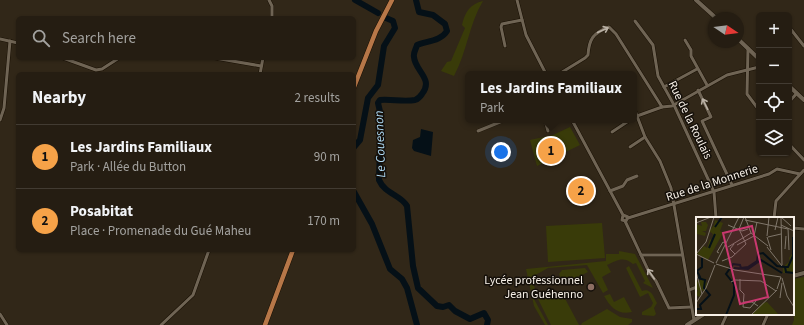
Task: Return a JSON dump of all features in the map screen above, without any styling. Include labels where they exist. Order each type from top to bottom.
[{"type":"main road","points":[[356,82],[376,31],[392,0]]},
{"type":"main road","points":[[696,0],[709,12]]},
{"type":"main road","points":[[744,44],[756,56]]},
{"type":"main road","points":[[792,89],[804,100]]},
{"type":"main road","points":[[265,325],[292,252]]},
{"type":"main road","points":[[794,276],[804,273]]},
{"type":"main road","points":[[687,325],[702,315]]},
{"type":"street","points":[[269,0],[272,6],[272,16]]},
{"type":"street","points":[[517,0],[522,20],[534,53],[544,71]]},
{"type":"street","points":[[505,46],[500,29],[502,24],[522,20]]},
{"type":"street","name":"Rue de la Roulais","points":[[635,20],[653,45],[658,76],[674,105],[714,192],[716,217]]},
{"type":"street","points":[[564,71],[588,55],[589,43],[592,36],[605,28],[611,28],[638,67],[662,107]]},
{"type":"street","points":[[792,32],[804,46]]},
{"type":"street","points":[[0,39],[16,42]]},
{"type":"street","points":[[685,40],[697,69],[707,85]]},
{"type":"street","points":[[0,120],[4,108],[10,41]]},
{"type":"street","points":[[748,48],[746,70],[747,94],[756,106]]},
{"type":"street","points":[[68,60],[96,70],[116,60]]},
{"type":"street","points":[[226,60],[261,66]]},
{"type":"street","points":[[260,72],[262,60]]},
{"type":"street","points":[[637,116],[662,107],[674,105],[698,90],[727,75],[756,68]]},
{"type":"street","points":[[664,88],[697,69]]},
{"type":"street","points":[[698,90],[711,117],[702,122],[732,185]]},
{"type":"street","points":[[792,99],[797,93]]},
{"type":"street","points":[[637,118],[645,137],[660,161],[671,188],[694,320]]},
{"type":"street","points":[[546,123],[548,131]]},
{"type":"street","points":[[574,123],[623,215],[622,220],[627,220]]},
{"type":"street","points":[[612,132],[626,123]]},
{"type":"street","points":[[478,131],[494,124]]},
{"type":"street","points":[[630,147],[645,137]]},
{"type":"street","points":[[792,147],[804,160]]},
{"type":"street","name":"Rue de la Monnerie","points":[[627,220],[769,174],[777,169],[800,174]]},
{"type":"street","points":[[774,217],[776,201],[804,170]]},
{"type":"street","points":[[610,191],[624,186],[627,180],[637,176]]},
{"type":"street","points":[[623,215],[627,215],[627,220],[642,255],[669,308],[691,307]]},
{"type":"street","points":[[794,228],[804,229]]},
{"type":"street","points":[[161,325],[193,295],[208,252]]},
{"type":"street","points":[[642,255],[682,255]]},
{"type":"street","points":[[688,290],[696,287]]},
{"type":"street","points":[[0,314],[7,325]]},
{"type":"street","points":[[722,325],[727,315]]},
{"type":"street","points":[[763,325],[768,315]]},
{"type":"shaded area","points":[[483,1],[474,19],[462,57],[454,76],[441,71],[447,62],[451,61],[465,28],[462,25],[467,12],[471,6]]},
{"type":"shaded area","points":[[570,127],[580,145],[537,166],[530,140],[553,135]]},
{"type":"shaded area","points":[[421,129],[433,132],[431,156],[414,151],[412,148],[413,140],[420,137]]},
{"type":"shaded area","points":[[602,223],[605,258],[548,262],[546,226]]},
{"type":"shaded area","points":[[619,251],[635,254],[653,288],[643,283],[645,281],[636,263],[633,264],[623,259],[607,265],[611,272],[602,277],[608,290],[603,293],[587,265],[548,268],[530,278],[539,296],[534,299],[548,325],[545,325],[534,306],[526,269],[606,261],[606,254],[619,254]]},
{"type":"shaded area","points":[[629,266],[642,291],[645,290],[650,292],[657,303],[654,308],[656,314],[654,316],[642,315],[642,312],[651,307],[653,303],[648,293],[640,297],[626,268]]},
{"type":"shaded area","points":[[585,268],[588,272],[564,284],[559,274],[562,270]]},
{"type":"shaded area","points":[[804,277],[804,325],[792,325],[794,320],[794,279]]},
{"type":"shaded area","points":[[561,291],[579,325],[551,325],[538,299],[541,298],[543,300]]},
{"type":"shaded area","points":[[610,294],[614,302],[624,297],[632,312],[627,313],[615,310],[604,296]]},
{"type":"shaded area","points":[[607,309],[620,317],[632,319],[632,322],[628,325],[581,325],[582,323]]},
{"type":"waterway","name":"Le Couesnon","points":[[355,0],[378,13]]},
{"type":"waterway","name":"Le Couesnon","points":[[416,0],[419,12],[433,15],[445,24],[447,31],[438,39],[417,45],[414,54],[415,62],[423,75],[426,84],[420,97],[411,101],[380,100],[378,103],[381,116],[379,180],[385,188],[401,199],[407,206],[413,266],[418,288],[437,306],[443,307],[449,305],[455,311],[470,319],[484,313],[488,320],[487,325]]},
{"type":"waterway","name":"Le Couesnon","points":[[356,145],[360,140],[368,98],[378,85],[384,46],[395,28],[393,21],[386,18]]},
{"type":"waterway","name":"Le Couesnon","points":[[356,196],[372,224],[390,269],[402,279],[407,288],[417,325]]},
{"type":"place","name":"Les Jardins Familiaux","points":[[551,151]]},
{"type":"place","name":"Posabitat","points":[[581,191]]},
{"type":"place","name":"Lycée professionnel Jean Guéhenno","points":[[591,287]]}]
